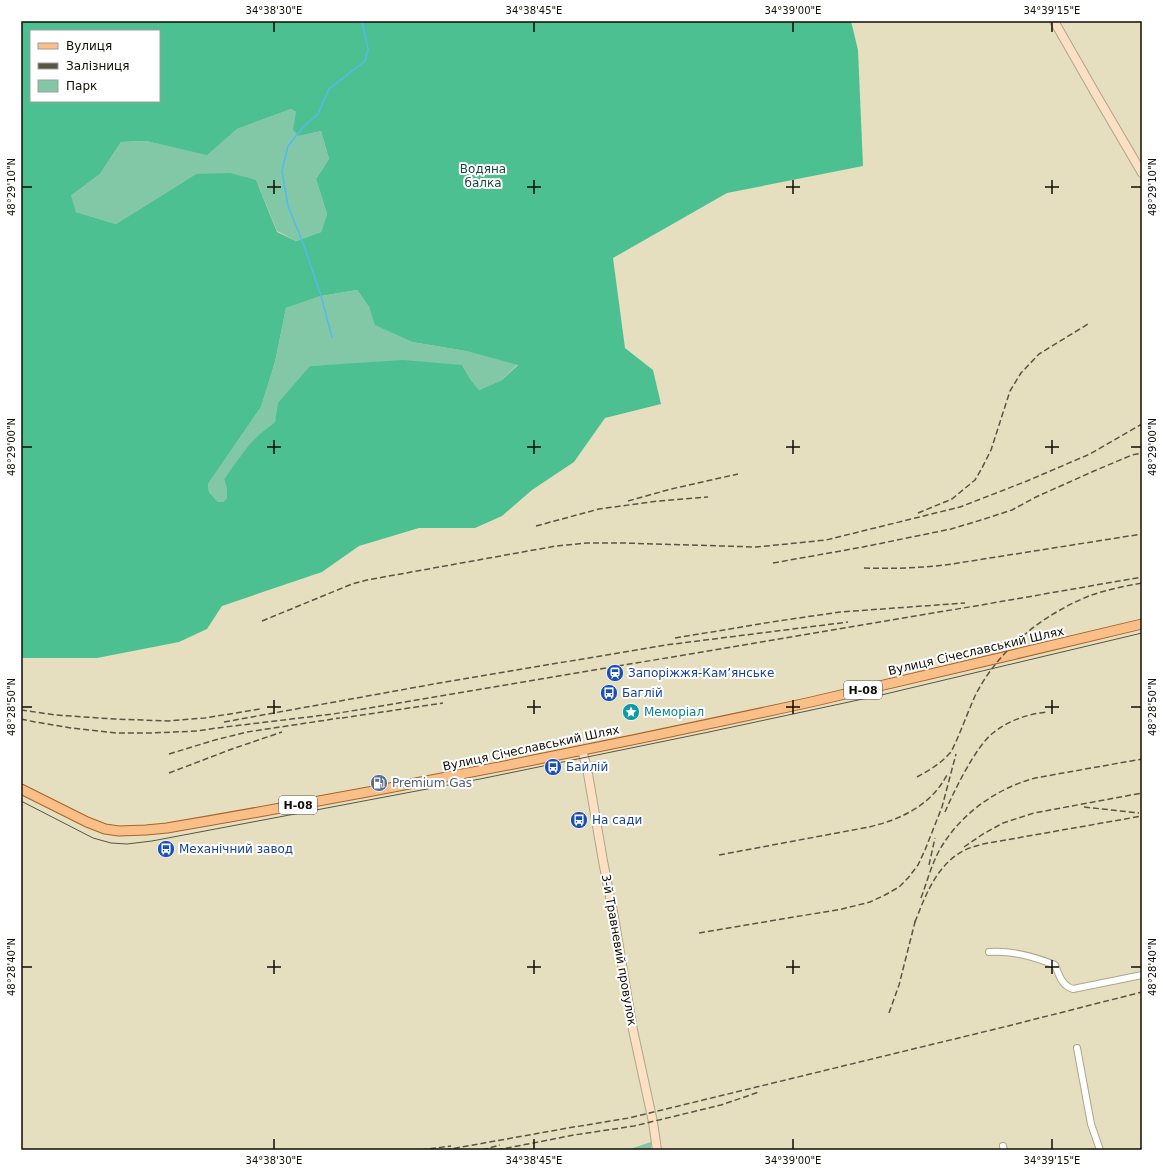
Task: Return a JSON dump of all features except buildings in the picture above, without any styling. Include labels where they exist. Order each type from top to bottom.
[{"type":"main road","points":[[1054,21],[1090,86],[1142,173]]},
{"type":"main road","name":"Вулиця Січеславський Шлях","points":[[21,788],[87,822],[105,829],[119,832],[146,830],[258,813],[378,791],[582,750],[809,702],[1142,624]]},
{"type":"main road","name":"3-й Травневий провулок","points":[[582,750],[614,917],[633,1030],[653,1122],[657,1150]]},
{"type":"street","points":[[989,952],[996,951],[1043,960],[1055,966],[1064,984],[1068,988],[1073,989],[1142,975]]},
{"type":"street","points":[[1077,1048],[1091,1124],[1100,1150]]},
{"type":"green space","name":"Водяна балка","points":[[21,21],[851,21],[858,50],[863,166],[727,193],[613,258],[625,348],[653,370],[661,404],[605,418],[574,462],[532,490],[502,516],[475,528],[419,528],[359,546],[322,572],[222,606],[207,629],[179,642],[97,658],[21,658]],"holes":[[[291,109],[296,112],[293,130],[299,136],[321,131],[329,159],[316,179],[327,214],[321,232],[296,241],[277,232],[256,180],[230,173],[196,174],[116,224],[76,212],[71,196],[100,174],[121,142],[146,141],[207,155],[237,129]],[[357,290],[369,307],[375,325],[412,342],[466,351],[518,365],[502,380],[479,390],[462,365],[403,360],[310,366],[278,403],[275,422],[249,445],[224,479],[227,489],[227,498],[223,502],[218,502],[209,492],[208,484],[261,407],[275,362],[286,308],[321,296]]]},
{"type":"green space","points":[[291,109],[296,112],[299,136],[321,131],[329,159],[316,179],[327,214],[321,232],[296,241],[277,231],[256,180],[196,174],[116,224],[76,212],[70,197],[100,174],[121,142],[146,141],[207,154],[237,129]]},
{"type":"green space","points":[[357,290],[369,307],[376,325],[412,342],[466,351],[518,364],[502,380],[479,390],[462,365],[355,364],[310,366],[277,413],[275,422],[262,432],[224,479],[227,489],[227,498],[223,502],[218,502],[209,492],[208,484],[261,407],[275,362],[286,308],[321,296]]},
{"type":"green space","points":[[651,1142],[651,1150],[629,1150],[630,1149]]},
{"type":"waterway","points":[[332,337],[321,296],[303,243],[288,206],[282,171],[288,146],[303,127],[318,114],[329,89],[365,61],[368,49],[362,21]]},
{"type":"tram line","points":[[21,801],[93,838],[111,843],[127,844],[152,841],[480,779],[709,732],[877,696],[1142,633]]},
{"type":"railway","points":[[918,513],[952,499],[975,480],[991,450],[1010,391],[1021,373],[1039,354],[1088,324]]},
{"type":"railway","points":[[262,621],[352,584],[367,580],[556,546],[587,543],[623,543],[756,547],[826,540],[960,507],[1027,481],[1090,454],[1142,424]]},
{"type":"railway","points":[[773,563],[951,529],[1012,510],[1036,497],[1094,471],[1132,455],[1142,453]]},
{"type":"railway","points":[[628,501],[671,489],[738,474]]},
{"type":"railway","points":[[536,526],[599,509],[658,501],[708,497]]},
{"type":"railway","points":[[864,568],[908,568],[952,564],[1142,534]]},
{"type":"railway","points":[[21,719],[71,728],[116,733],[149,733],[197,731],[333,714],[1142,577]]},
{"type":"railway","points":[[917,777],[930,770],[951,752],[975,696],[985,679],[1009,649],[1023,636],[1055,613],[1089,596],[1108,590],[1142,583]]},
{"type":"railway","points":[[675,638],[840,612],[965,603]]},
{"type":"railway","points":[[224,722],[445,682],[666,645],[848,622]]},
{"type":"railway","points":[[342,718],[443,703]]},
{"type":"railway","points":[[21,710],[56,715],[168,721],[205,718],[260,709]]},
{"type":"railway","points":[[945,812],[966,770],[986,739],[1011,722],[1032,714],[1047,712]]},
{"type":"railway","points":[[169,754],[247,732],[340,718]]},
{"type":"railway","points":[[169,773],[282,732]]},
{"type":"railway","points":[[699,933],[842,909],[870,902],[899,887],[918,865],[925,850],[942,807],[956,754]]},
{"type":"railway","points":[[921,898],[934,862],[947,838],[968,815],[992,796],[1035,778],[1142,759]]},
{"type":"railway","points":[[719,855],[869,827],[893,820],[925,802],[934,794],[948,773]]},
{"type":"railway","points":[[964,847],[1003,823],[1034,813],[1142,793]]},
{"type":"railway","points":[[1084,807],[1139,813]]},
{"type":"railway","points":[[915,922],[928,891],[940,872],[947,863],[965,850],[983,844],[1142,816]]},
{"type":"railway","points":[[929,865],[935,838]]},
{"type":"railway","points":[[889,1013],[899,985],[916,918]]},
{"type":"railway","points":[[445,1150],[629,1118],[1142,992]]},
{"type":"railway","points":[[497,1150],[574,1135],[634,1126],[721,1105],[759,1092]]},
{"type":"railway","points":[[482,1150],[500,1145]]},
{"type":"railway","points":[[421,1150],[451,1146]]},
{"type":"place","name":"Запоріжжя-Кам’янське","points":[[615,673]]},
{"type":"place","name":"Баглій","points":[[609,693]]},
{"type":"place","name":"Меморіал","points":[[631,712]]},
{"type":"place","name":"Байлій","points":[[553,767]]},
{"type":"place","name":"Premium Gas","points":[[379,783]]},
{"type":"place","name":"На сади","points":[[579,820]]},
{"type":"place","name":"Механічний завод","points":[[166,849]]}]
